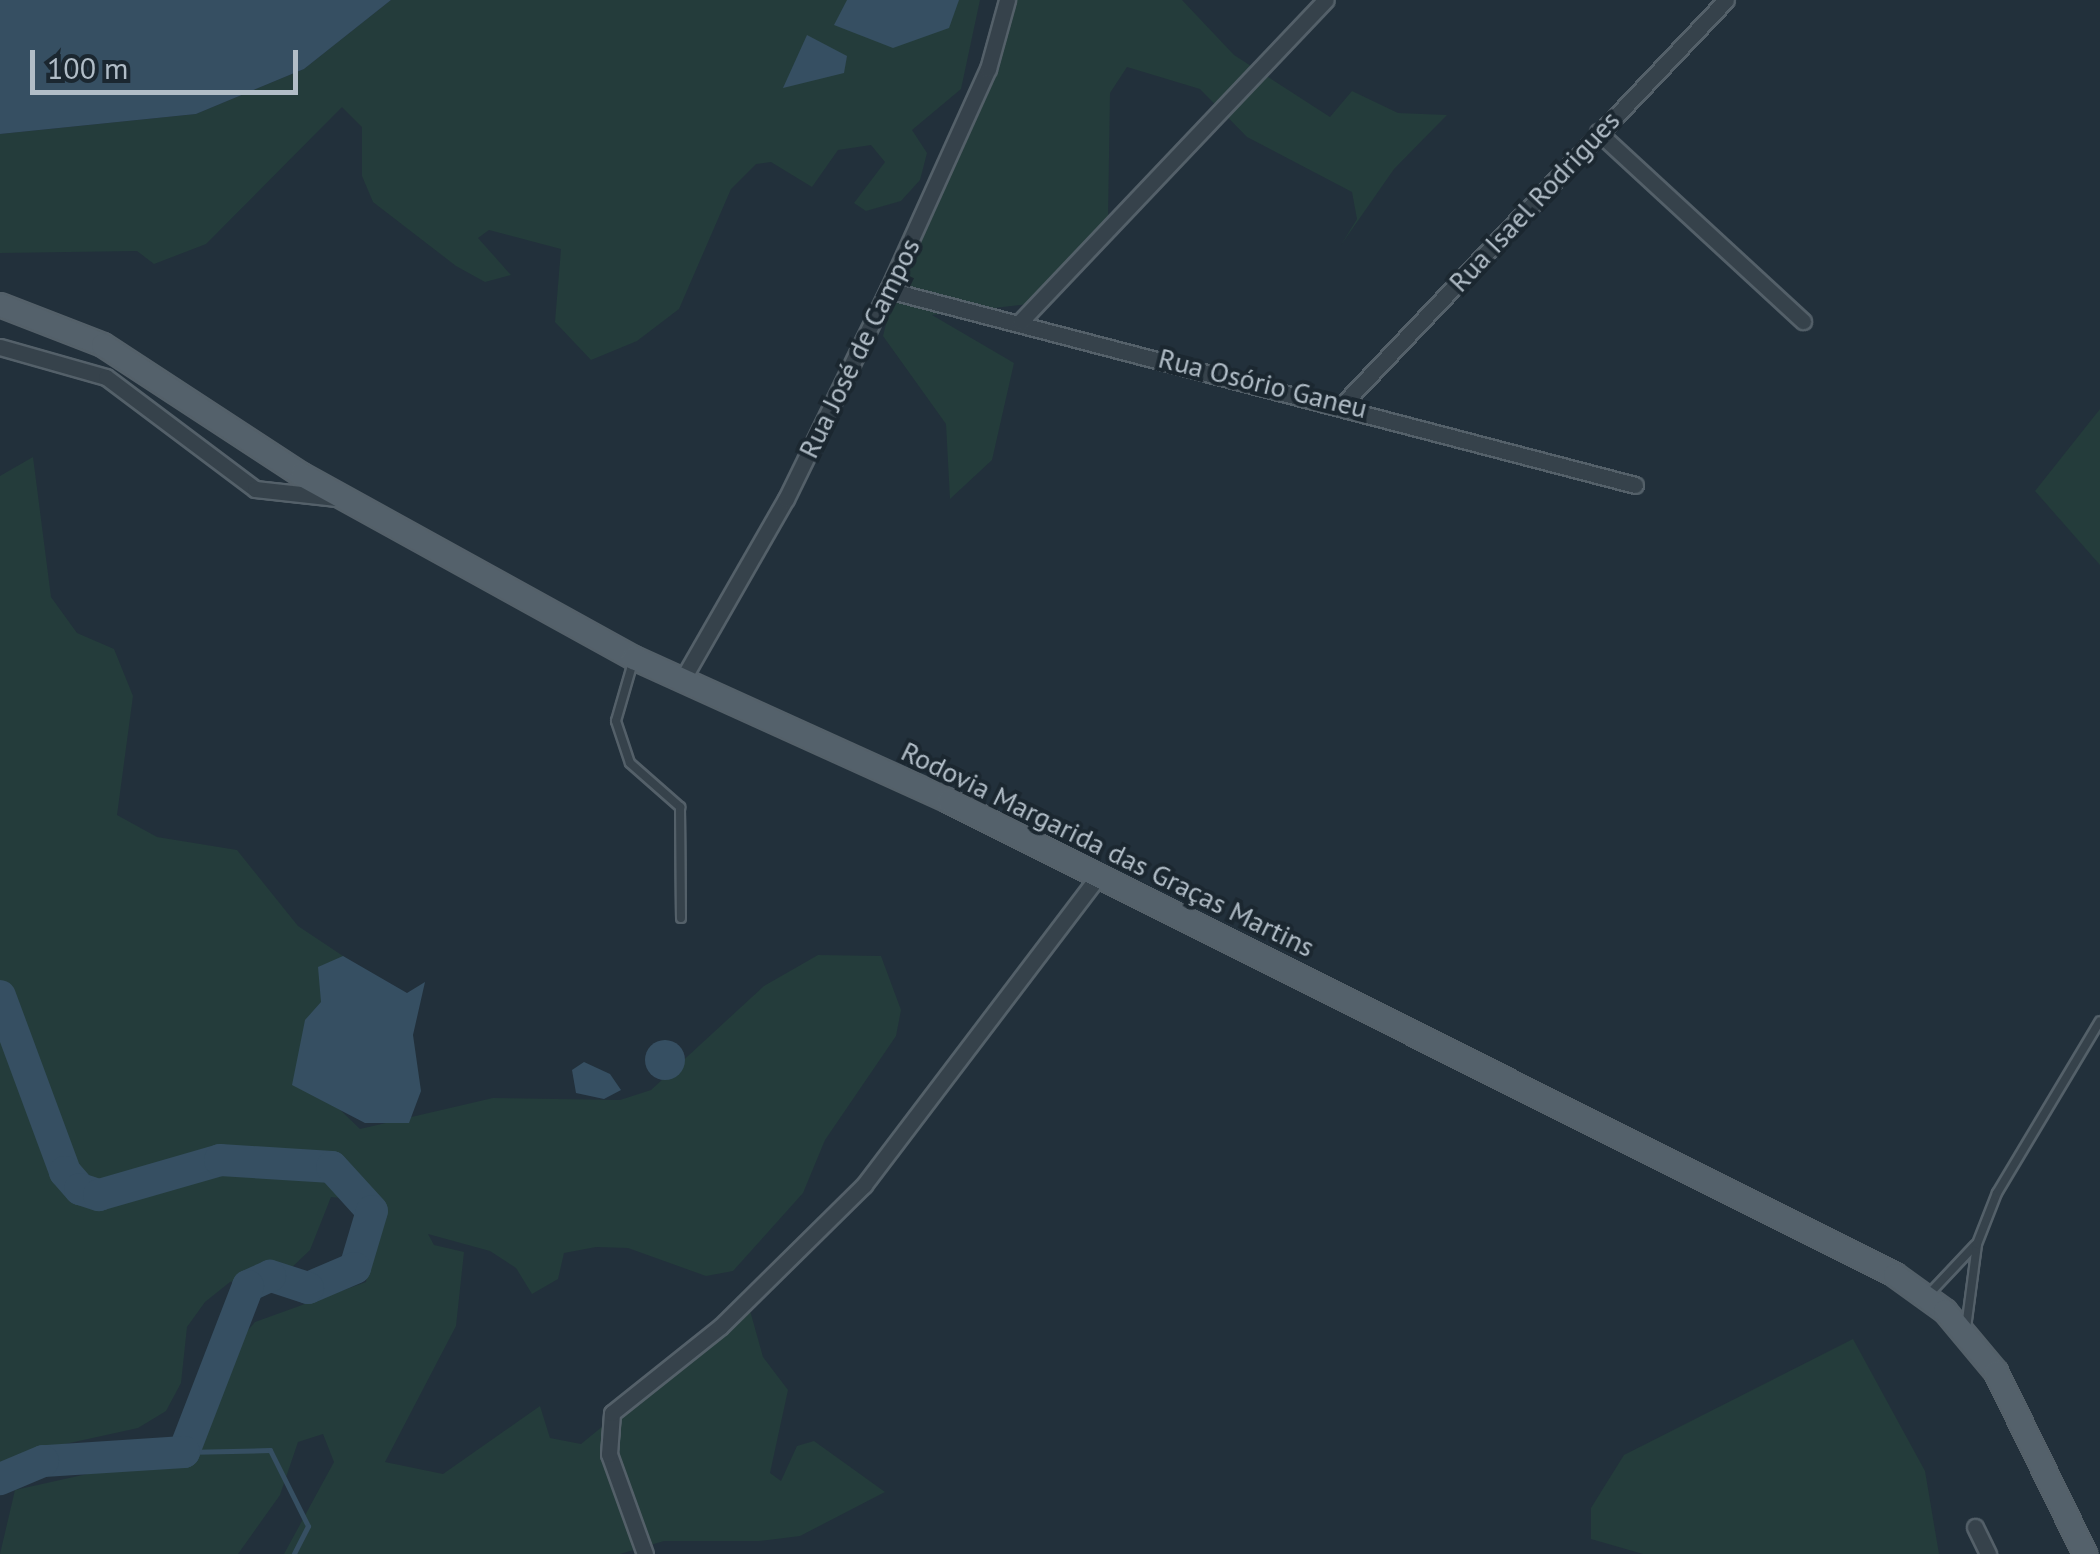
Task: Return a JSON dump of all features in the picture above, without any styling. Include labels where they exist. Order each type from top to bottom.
[{"type":"main road","name":"Rodovia Margarida das Graças Martins","points":[[0,305],[62,323],[347,498],[634,658],[1098,877],[1927,1296],[1966,1332],[2008,1394],[2085,1554]]},
{"type":"street","name":"Rua José de Campos","points":[[681,682],[786,498],[888,290],[988,69],[1007,0]]},
{"type":"street","points":[[1020,322],[1326,0]]},
{"type":"street","name":"Rua Isael Rodrigues","points":[[1344,403],[1726,0]]},
{"type":"street","points":[[1598,132],[1803,321]]},
{"type":"street","name":"Rua Osório Ganeu","points":[[888,290],[1344,403],[1635,485]]},
{"type":"street","points":[[0,346],[113,381],[255,489],[347,498]]},
{"type":"street","points":[[645,1554],[609,1454],[612,1413],[721,1326],[864,1185],[1098,877]]},
{"type":"street","points":[[1975,1527],[1988,1554]]},
{"type":"lane","points":[[634,658],[616,722],[630,763],[680,807],[681,918]]},
{"type":"lane","points":[[1966,1332],[1977,1244],[1997,1193],[2100,1021]]},
{"type":"lane","points":[[1927,1296],[1977,1244]]},
{"type":"green space","points":[[391,0],[980,0],[961,89],[912,130],[927,153],[920,180],[901,201],[866,211],[854,203],[885,162],[871,145],[838,150],[812,187],[771,162],[756,164],[731,189],[679,309],[637,341],[591,360],[555,322],[561,249],[489,230],[478,238],[511,275],[485,282],[456,266],[373,202],[362,176],[362,127],[342,107],[206,244],[154,264],[137,251],[0,253],[0,134],[196,114],[304,69]]},
{"type":"green space","points":[[998,0],[1182,0],[1234,55],[1330,117],[1352,91],[1398,113],[1447,115],[1394,169],[1341,245],[1357,219],[1352,192],[1247,137],[1200,89],[1127,67],[1110,93],[1108,219],[1029,304],[932,315],[1014,363],[992,460],[950,499],[946,424],[883,336],[900,267],[970,107]]},
{"type":"green space","points":[[2100,409],[2100,565],[2035,491]]},
{"type":"green space","points":[[33,457],[51,597],[77,633],[114,649],[133,696],[117,815],[157,837],[237,850],[298,926],[370,974],[328,1098],[360,1129],[493,1098],[620,1100],[651,1090],[764,986],[818,955],[881,956],[901,1010],[896,1036],[825,1140],[803,1193],[733,1271],[706,1276],[628,1248],[596,1247],[564,1253],[558,1279],[532,1294],[516,1268],[490,1251],[428,1234],[434,1245],[464,1252],[456,1326],[385,1462],[443,1474],[540,1406],[550,1438],[581,1444],[749,1307],[763,1357],[788,1390],[770,1473],[781,1481],[797,1446],[814,1441],[885,1492],[800,1536],[759,1541],[664,1541],[620,1554],[284,1554],[334,1462],[323,1434],[298,1442],[280,1495],[238,1554],[0,1554],[15,1490],[191,1451],[208,1429],[235,1345],[255,1322],[366,1282],[369,1254],[359,1200],[331,1197],[310,1250],[287,1272],[230,1282],[205,1302],[187,1327],[181,1383],[166,1411],[138,1428],[56,1446],[0,1485],[0,476]]},
{"type":"green space","points":[[1853,1339],[1925,1471],[1939,1554],[1643,1554],[1591,1539],[1591,1508],[1624,1455]]},
{"type":"water","points":[[0,0],[391,0],[304,69],[196,114],[0,134]]},
{"type":"water","points":[[847,0],[959,0],[949,28],[893,48],[834,25]]},
{"type":"water","points":[[807,35],[847,56],[844,73],[783,88]]},
{"type":"water","points":[[343,956],[407,993],[425,982],[413,1035],[421,1091],[409,1123],[365,1123],[292,1085],[305,1020],[321,1002],[318,967]]},
{"type":"water","points":[[665,1040],[679,1046],[685,1060],[679,1074],[665,1080],[651,1074],[645,1060],[651,1046]]},
{"type":"water","points":[[584,1062],[610,1074],[621,1090],[604,1099],[576,1093],[572,1070]]},
{"type":"waterway","points":[[0,996],[65,1172],[80,1189],[99,1195],[220,1160],[332,1167],[372,1211],[355,1268],[308,1288],[270,1276],[248,1286],[184,1452],[43,1461],[0,1479]]},
{"type":"waterway","points":[[184,1452],[270,1450],[308,1526],[294,1554]]}]
